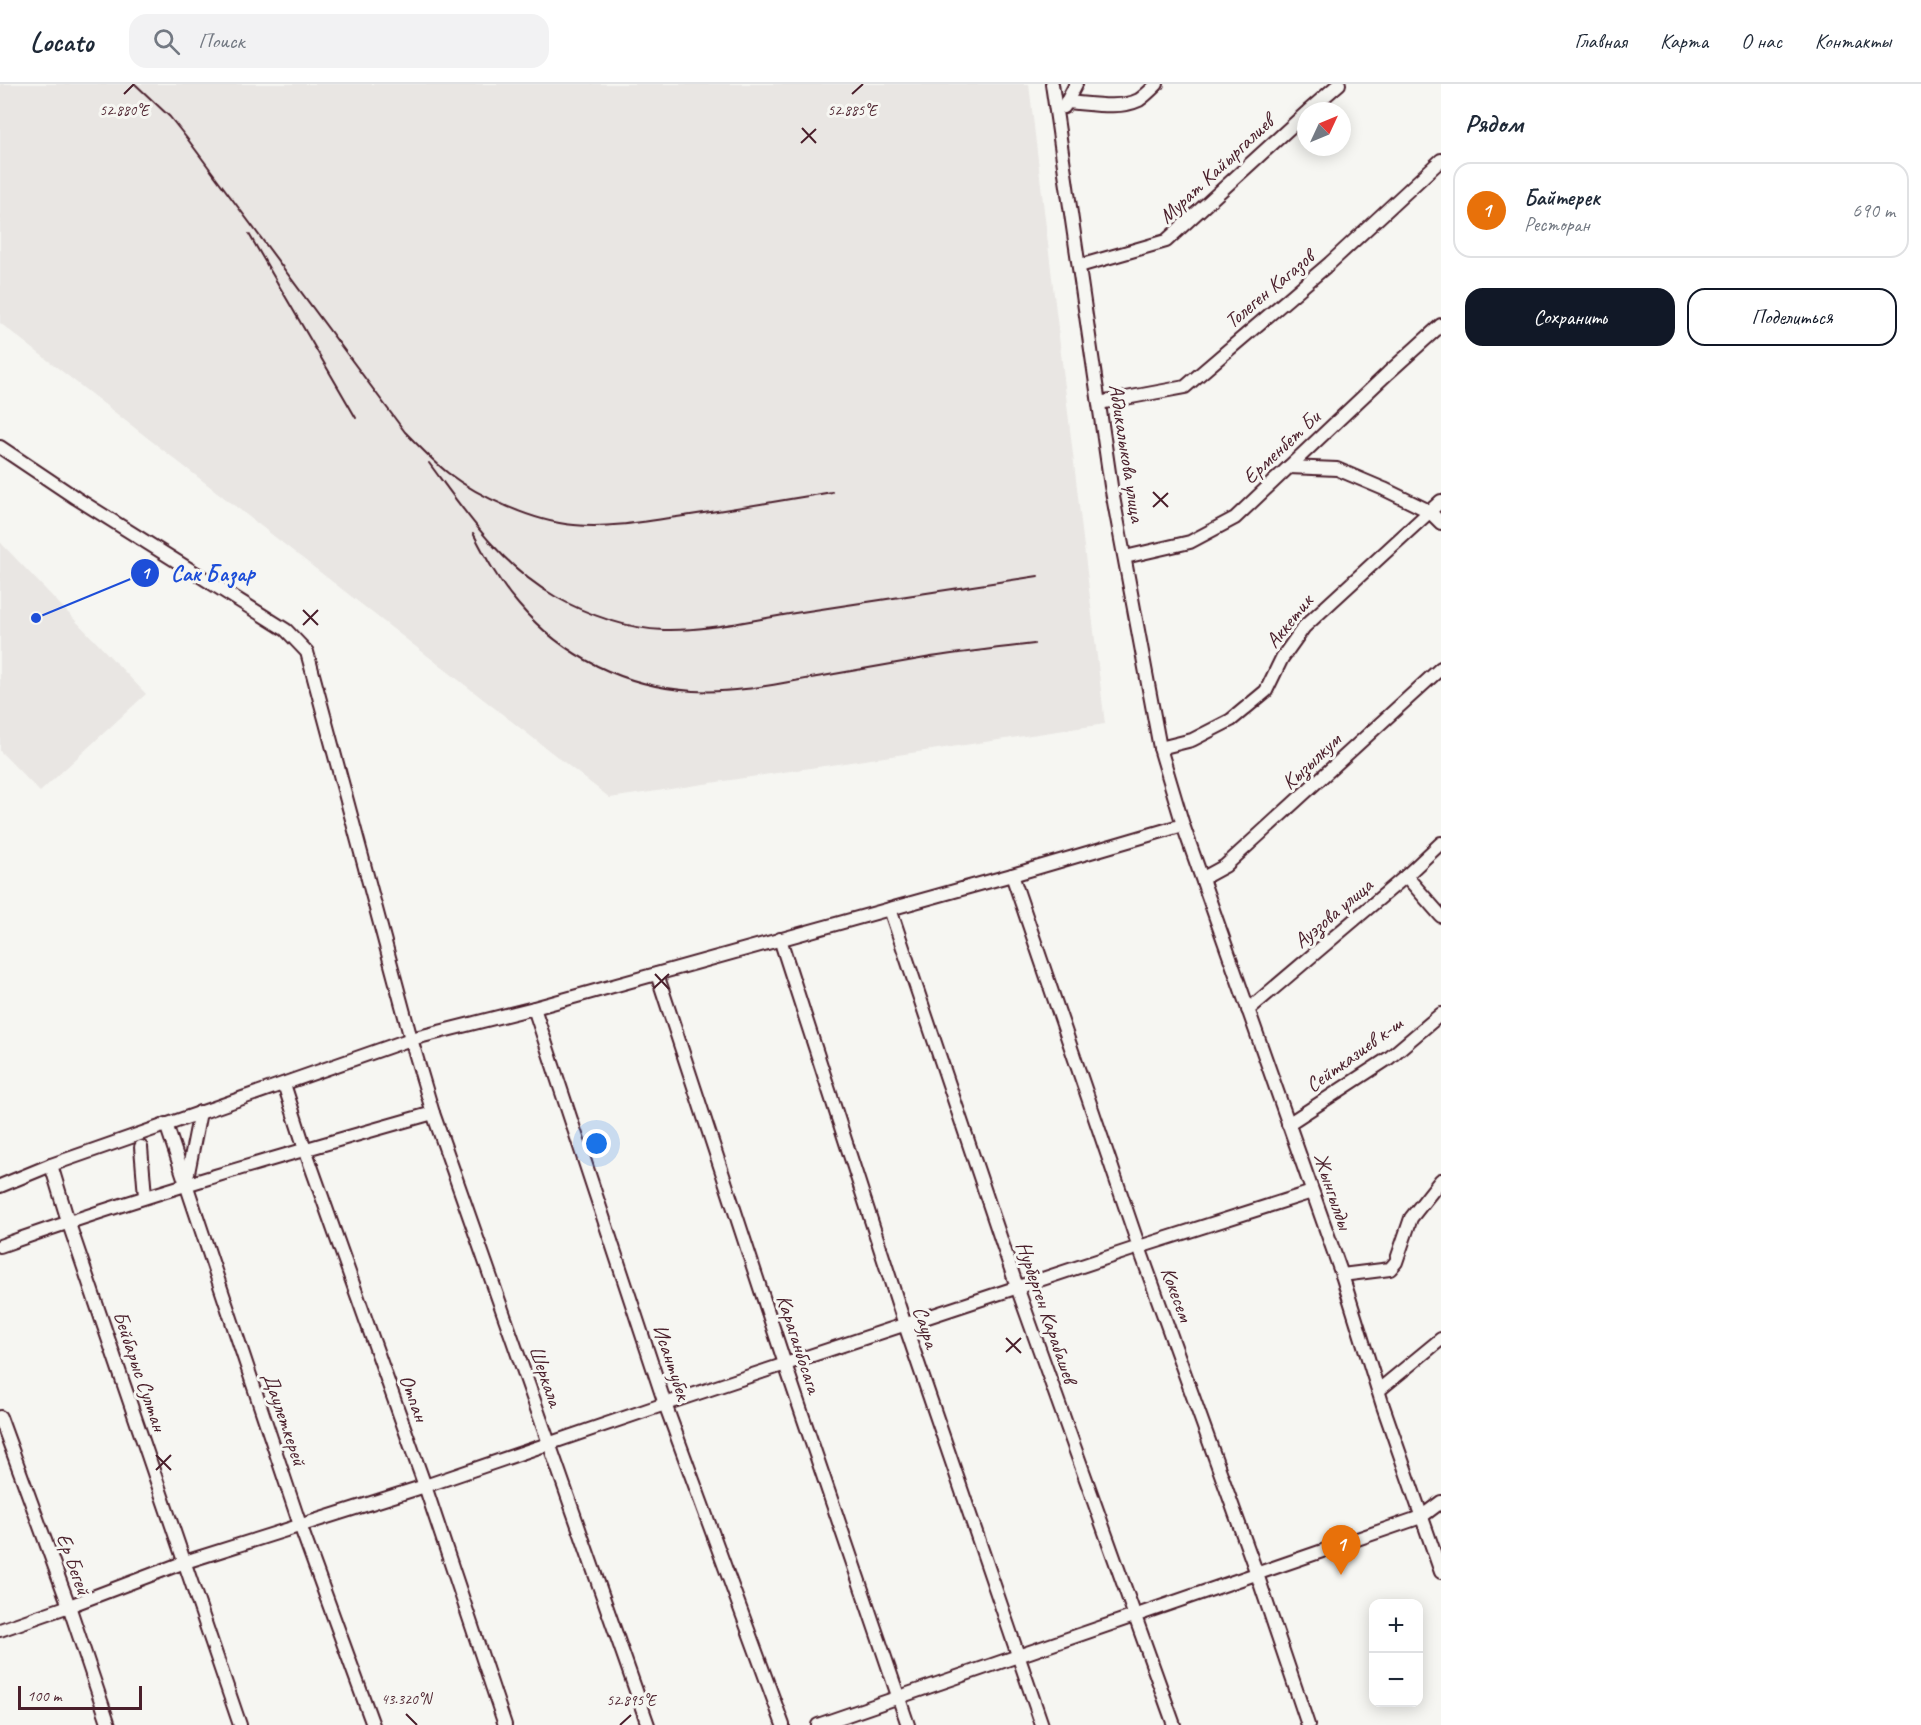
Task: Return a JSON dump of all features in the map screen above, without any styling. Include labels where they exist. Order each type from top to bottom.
[{"type":"street","name":"Абдикалыкова улица","points":[[1052,84],[1111,486],[1160,748],[1183,825]]},
{"type":"street","points":[[1057,120],[1076,84]]},
{"type":"street","points":[[1066,102],[1126,104],[1139,99],[1157,84]]},
{"type":"street","name":"Мурат Кайыргалиев","points":[[1318,102],[1339,84]]},
{"type":"street","name":"Мурат Кайыргалиев","points":[[1079,266],[1166,242],[1297,121]]},
{"type":"street","name":"Толеген Кагазов","points":[[1099,403],[1185,387],[1439,166]]},
{"type":"street","name":"Ерменбет Би","points":[[1125,557],[1190,542],[1235,518],[1441,326]]},
{"type":"street","name":"Шеркала","points":[[0,447],[76,498],[286,630],[307,652],[433,1113],[648,1725]]},
{"type":"street","points":[[1289,466],[1337,469],[1429,511],[1441,523]]},
{"type":"street","name":"Аккетик","points":[[1160,748],[1192,740],[1231,720],[1266,691],[1282,658],[1304,627],[1441,501]]},
{"type":"street","name":"Кызылкум","points":[[1203,878],[1225,866],[1441,668]]},
{"type":"street","points":[[0,1186],[51,1165],[411,1039],[657,974],[1183,825]]},
{"type":"street","name":"Жынгылды","points":[[1183,825],[1342,1275],[1441,1572]]},
{"type":"street","name":"Ауэзова улица","points":[[1248,1010],[1406,876],[1441,843]]},
{"type":"street","name":"Кокесем","points":[[1012,875],[1139,1247],[1257,1574],[1308,1725]]},
{"type":"street","points":[[1406,876],[1441,916]]},
{"type":"street","name":"Нурберген Карабашев","points":[[890,909],[1017,1287],[1174,1725]]},
{"type":"street","name":"Саура","points":[[780,939],[905,1324],[1042,1725]]},
{"type":"street","name":"Караганбосага","points":[[657,974],[785,1364],[908,1725]]},
{"type":"street","name":"Исантубек","points":[[534,1008],[665,1404],[783,1725]]},
{"type":"street","name":"Сейтказиев к-ш","points":[[1288,1124],[1389,1058],[1441,1014]]},
{"type":"street","name":"Отпан","points":[[284,1084],[425,1486],[505,1725]]},
{"type":"street","points":[[185,1184],[200,1112]]},
{"type":"street","points":[[0,1246],[68,1221],[185,1184],[433,1113]]},
{"type":"street","name":"Даулеткерей","points":[[166,1124],[300,1525],[374,1725]]},
{"type":"street","points":[[141,1147],[145,1197]]},
{"type":"street","name":"Бейбарыс Султан","points":[[51,1165],[68,1221],[240,1725]]},
{"type":"street","points":[[1342,1275],[1390,1269],[1396,1262],[1411,1218],[1441,1180]]},
{"type":"street","points":[[0,1630],[184,1562],[425,1486],[905,1324],[1312,1192]]},
{"type":"street","points":[[1379,1390],[1441,1339]]},
{"type":"street","name":"Ер Бегей","points":[[0,1417],[69,1606],[109,1725]]},
{"type":"street","points":[[818,1725],[1421,1517],[1441,1502]]},
{"type":"shaded area","points":[[0,84],[1029,84],[1105,724],[610,798],[0,323]]},
{"type":"shaded area","points":[[0,542],[146,694],[40,792],[0,751]]},
{"type":"railway","points":[[135,84],[170,117],[189,141],[405,432],[442,468],[475,491],[508,507],[542,519],[574,525],[598,526],[690,515],[832,492]]},
{"type":"railway","points":[[249,234],[356,418]]},
{"type":"railway","points":[[429,463],[485,537],[518,570],[556,597],[581,610],[636,627],[664,630],[713,627],[1038,576]]},
{"type":"railway","points":[[473,533],[512,597],[555,640],[597,666],[620,676],[668,688],[709,692],[742,689],[931,657],[1034,644]]},
{"type":"place","name":"Сак Базар","points":[[36,618]]},
{"type":"place","name":"Байтерек","points":[[1341,1575]]}]
